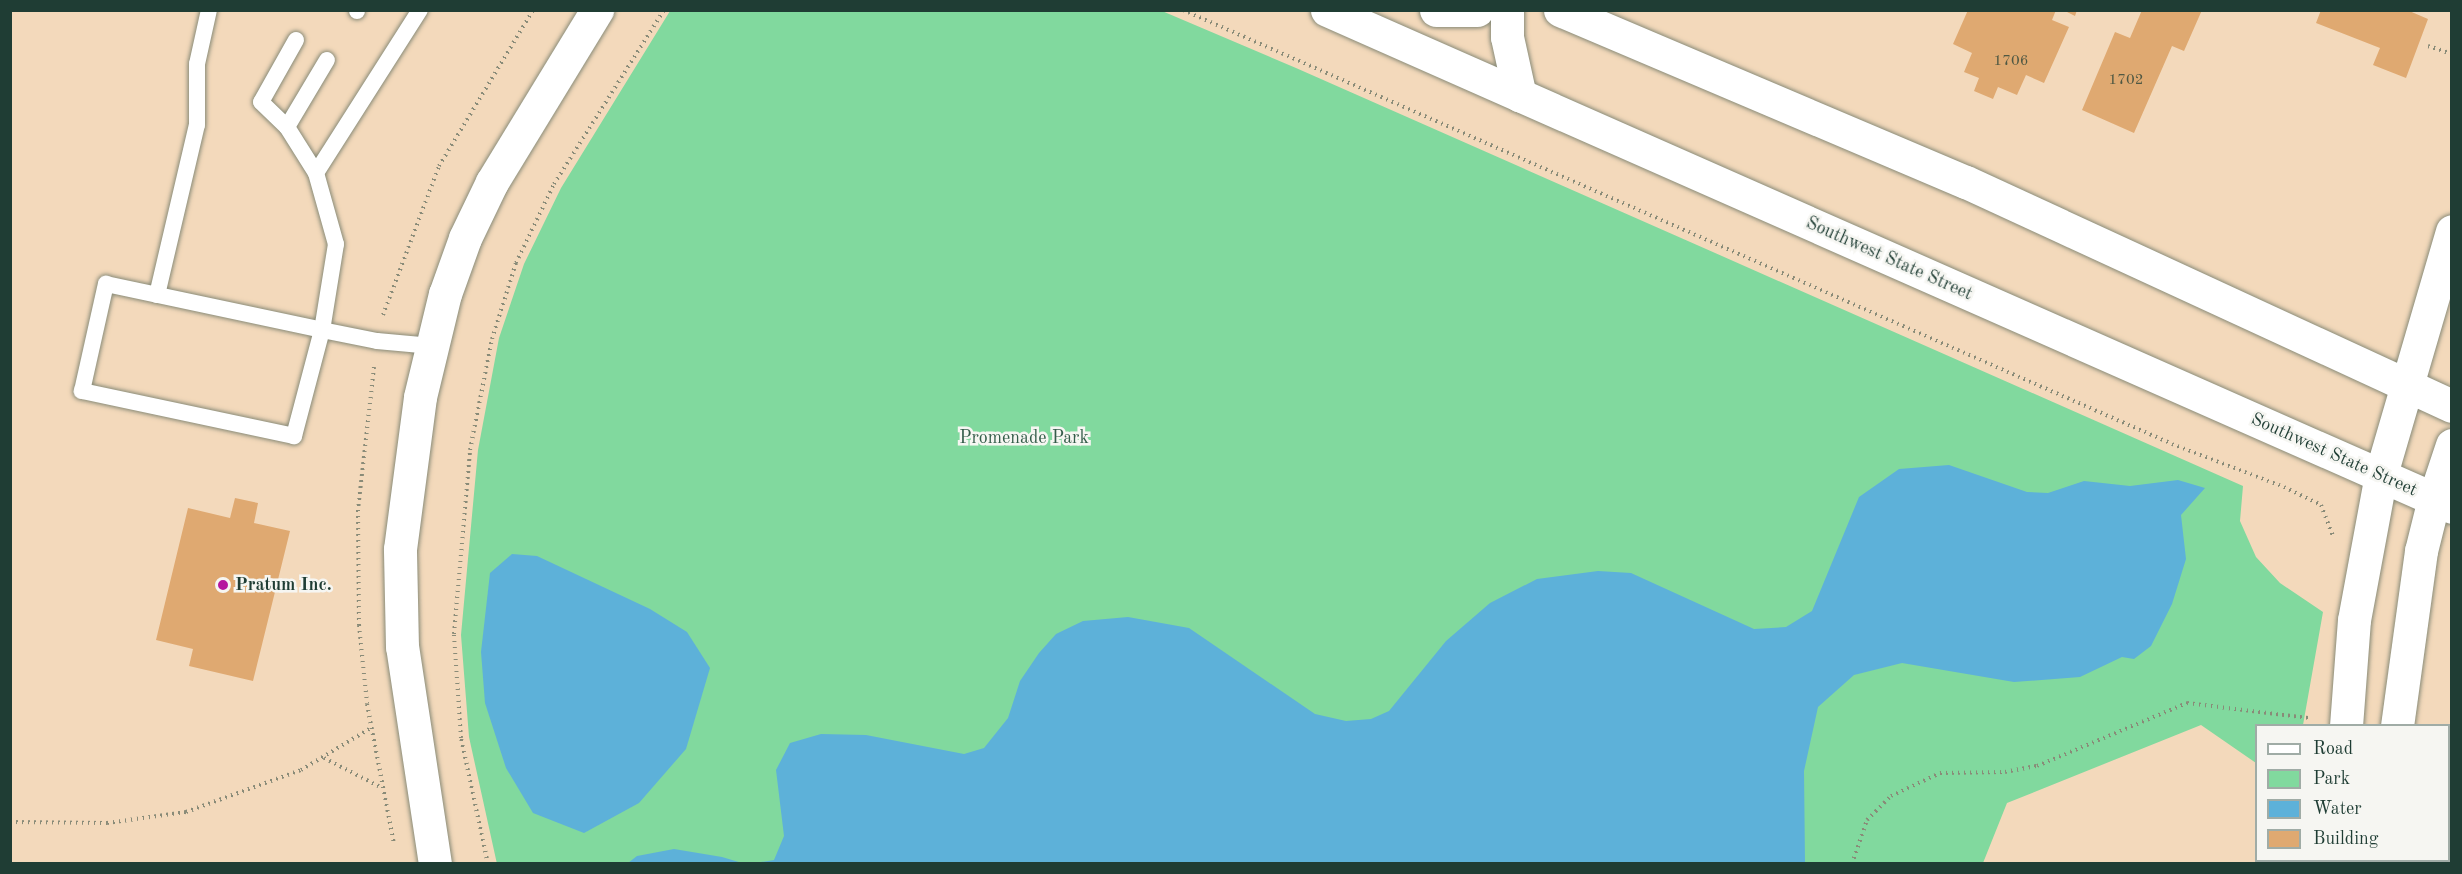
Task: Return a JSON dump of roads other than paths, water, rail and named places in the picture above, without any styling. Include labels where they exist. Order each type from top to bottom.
[{"type":"main road","points":[[435,864],[402,647],[400,560],[411,455],[432,346],[445,294],[492,182],[597,10]]},
{"type":"main road","name":"Southwest State Street","points":[[1327,10],[2443,503]]},
{"type":"main road","points":[[1436,10],[1477,10]]},
{"type":"main road","points":[[1507,10],[1507,37],[1520,96]]},
{"type":"main road","points":[[1560,10],[1966,182],[2451,406]]},
{"type":"main road","points":[[2346,724],[2354,620],[2380,474],[2451,231]]},
{"type":"main road","points":[[2397,724],[2421,551],[2443,503],[2451,445]]},
{"type":"lane","points":[[157,295],[197,125],[198,64],[209,10]]},
{"type":"lane","points":[[316,173],[420,10]]},
{"type":"lane","points":[[296,40],[261,102],[287,127],[316,173],[336,244],[322,330],[294,436],[82,391],[106,284],[322,330],[432,346]]},
{"type":"lane","points":[[287,127],[327,60]]},
{"type":"water","points":[[1949,465],[2027,492],[2048,493],[2084,481],[2130,486],[2178,480],[2205,488],[2181,515],[2186,559],[2172,604],[2151,646],[2134,659],[2122,657],[2080,677],[2014,682],[1902,663],[1854,675],[1818,707],[1804,771],[1805,863],[755,863],[774,860],[784,836],[776,770],[790,743],[821,734],[866,735],[964,754],[984,748],[1008,718],[1020,681],[1039,653],[1056,634],[1083,621],[1128,617],[1189,628],[1315,714],[1346,721],[1371,719],[1389,711],[1446,641],[1490,603],[1537,579],[1598,571],[1631,573],[1754,629],[1786,627],[1812,611],[1859,497],[1899,469]]},
{"type":"water","points":[[512,554],[537,556],[650,609],[687,632],[710,668],[686,749],[639,803],[584,833],[533,813],[506,768],[485,703],[481,652],[490,573]]},
{"type":"water","points":[[674,849],[722,857],[742,863],[628,863],[637,856]]},
{"type":"place","name":"Pratum Inc.","points":[[223,585]]},
{"type":"park label","name":"Promenade Park","points":[[1024,438]]}]
